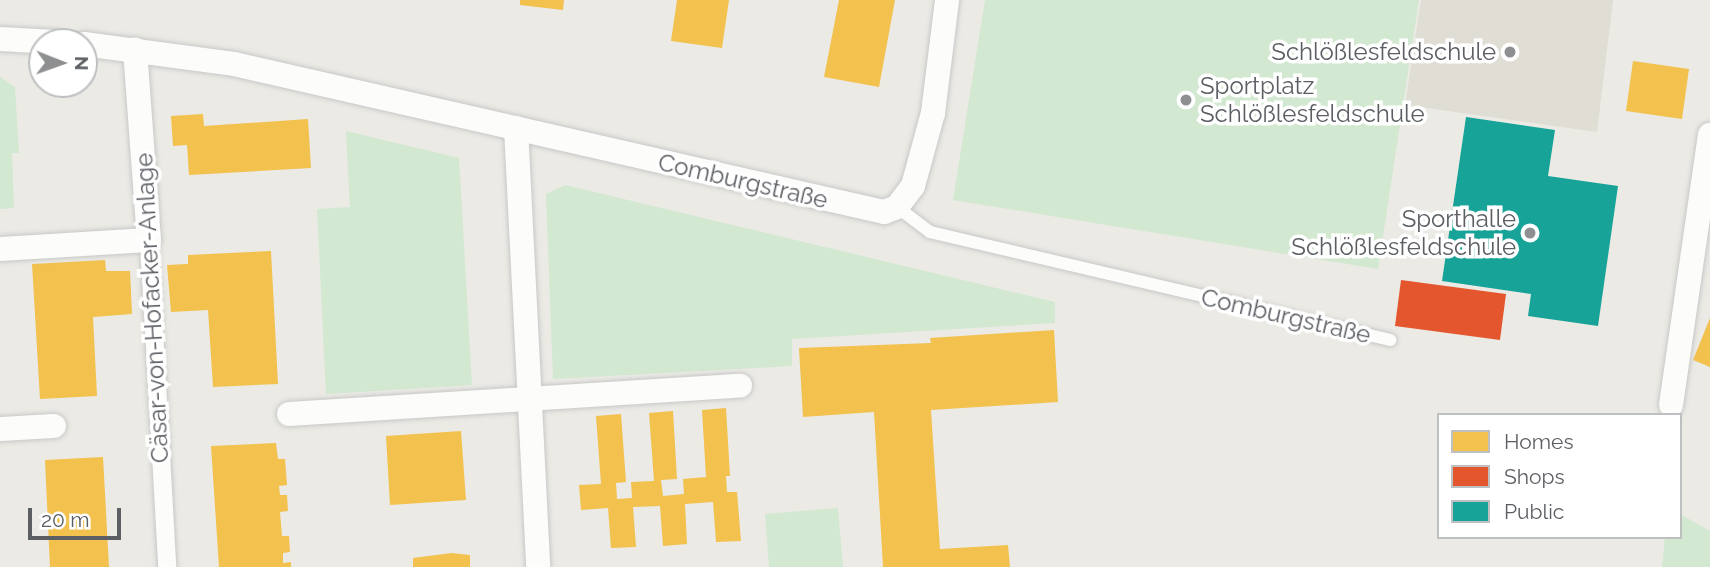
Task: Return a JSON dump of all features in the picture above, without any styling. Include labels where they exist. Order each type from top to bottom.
[{"type":"street","points":[[897,207],[913,186],[933,113],[947,0]]},
{"type":"street","points":[[0,39],[28,41]]},
{"type":"street","name":"Comburgstraße","points":[[98,46],[234,64],[864,210],[884,212],[897,207]]},
{"type":"street","name":"Cäsar-von-Hofacker-Anlage","points":[[135,50],[149,240],[167,567]]},
{"type":"street","points":[[516,128],[527,397],[538,567]]},
{"type":"street","points":[[1671,405],[1705,217],[1710,135]]},
{"type":"street","points":[[0,249],[149,240]]},
{"type":"street","points":[[289,414],[527,397],[740,386]]},
{"type":"street","points":[[0,429],[54,426]]},
{"type":"lane","name":"Comburgstraße","points":[[897,207],[930,232],[1390,340]]},
{"type":"shaded area","name":"Schlößlesfeldschule","points":[[1421,0],[1613,0],[1597,132],[1405,105]]},
{"type":"green space","name":"Sportplatz Schlößlesfeldschule","points":[[985,0],[1419,0],[1378,269],[953,200]]},
{"type":"green space","points":[[0,77],[15,87],[19,153],[12,153],[14,208],[0,209]]},
{"type":"green space","points":[[346,131],[459,158],[472,385],[326,394],[317,209],[350,207]]},
{"type":"green space","points":[[565,185],[1055,302],[1055,323],[792,339],[792,366],[553,379],[546,194]]},
{"type":"green space","points":[[838,508],[843,567],[769,567],[765,514]]},
{"type":"green space","points":[[1682,515],[1710,531],[1710,567],[1662,567],[1665,539],[1682,539]]},
{"type":"building: Homes","points":[[520,0],[564,0],[563,10],[520,5]]},
{"type":"building: Homes","points":[[677,0],[729,0],[722,48],[671,41]]},
{"type":"building: Homes","points":[[839,0],[895,0],[879,87],[824,77]]},
{"type":"building: Homes","points":[[1633,61],[1689,69],[1682,119],[1626,111]]},
{"type":"building: Homes","points":[[203,114],[204,126],[308,119],[311,168],[189,175],[187,145],[173,146],[171,116]]},
{"type":"building: Homes","points":[[271,251],[278,384],[213,387],[208,310],[171,312],[167,265],[188,264],[188,255]]},
{"type":"building: Homes","points":[[105,260],[106,271],[130,271],[132,314],[93,317],[97,396],[40,399],[32,264]]},
{"type":"building: Homes","points":[[1710,318],[1710,367],[1693,360]]},
{"type":"building: Homes","points":[[1054,330],[1058,402],[931,410],[940,549],[1008,545],[1010,567],[883,567],[874,412],[803,417],[799,348],[931,343],[930,338]]},
{"type":"building: Homes","points":[[726,408],[730,476],[726,476],[727,492],[737,492],[741,541],[716,542],[713,502],[685,504],[687,544],[663,546],[660,506],[633,507],[636,547],[611,548],[608,508],[581,510],[579,485],[601,484],[596,416],[621,414],[626,482],[616,483],[617,499],[632,498],[631,482],[654,481],[649,413],[673,411],[677,479],[661,480],[663,496],[684,494],[683,479],[706,477],[702,410]]},
{"type":"building: Homes","points":[[461,431],[466,500],[390,505],[386,436]]},
{"type":"building: Homes","points":[[276,443],[278,459],[285,459],[287,485],[279,486],[280,495],[287,495],[288,511],[280,512],[282,536],[289,536],[290,552],[283,553],[283,563],[291,562],[291,567],[219,567],[211,446]]},
{"type":"building: Homes","points":[[103,457],[109,567],[50,567],[45,460]]},
{"type":"building: Homes","points":[[452,553],[470,555],[470,567],[413,567],[413,558]]},
{"type":"building: Shops","points":[[1401,280],[1506,294],[1500,340],[1395,326]]},
{"type":"building: Public","name":"Sporthalle Schlößlesfeldschule","points":[[1466,117],[1555,130],[1548,176],[1618,186],[1598,326],[1528,316],[1531,294],[1442,281]]},
{"type":"place","name":"Schlößlesfeldschule","points":[[1510,52]]},
{"type":"place","name":"Sportplatz Schlößlesfeldschule","points":[[1186,100]]},
{"type":"place","name":"Sporthalle Schlößlesfeldschule","points":[[1530,233]]}]
